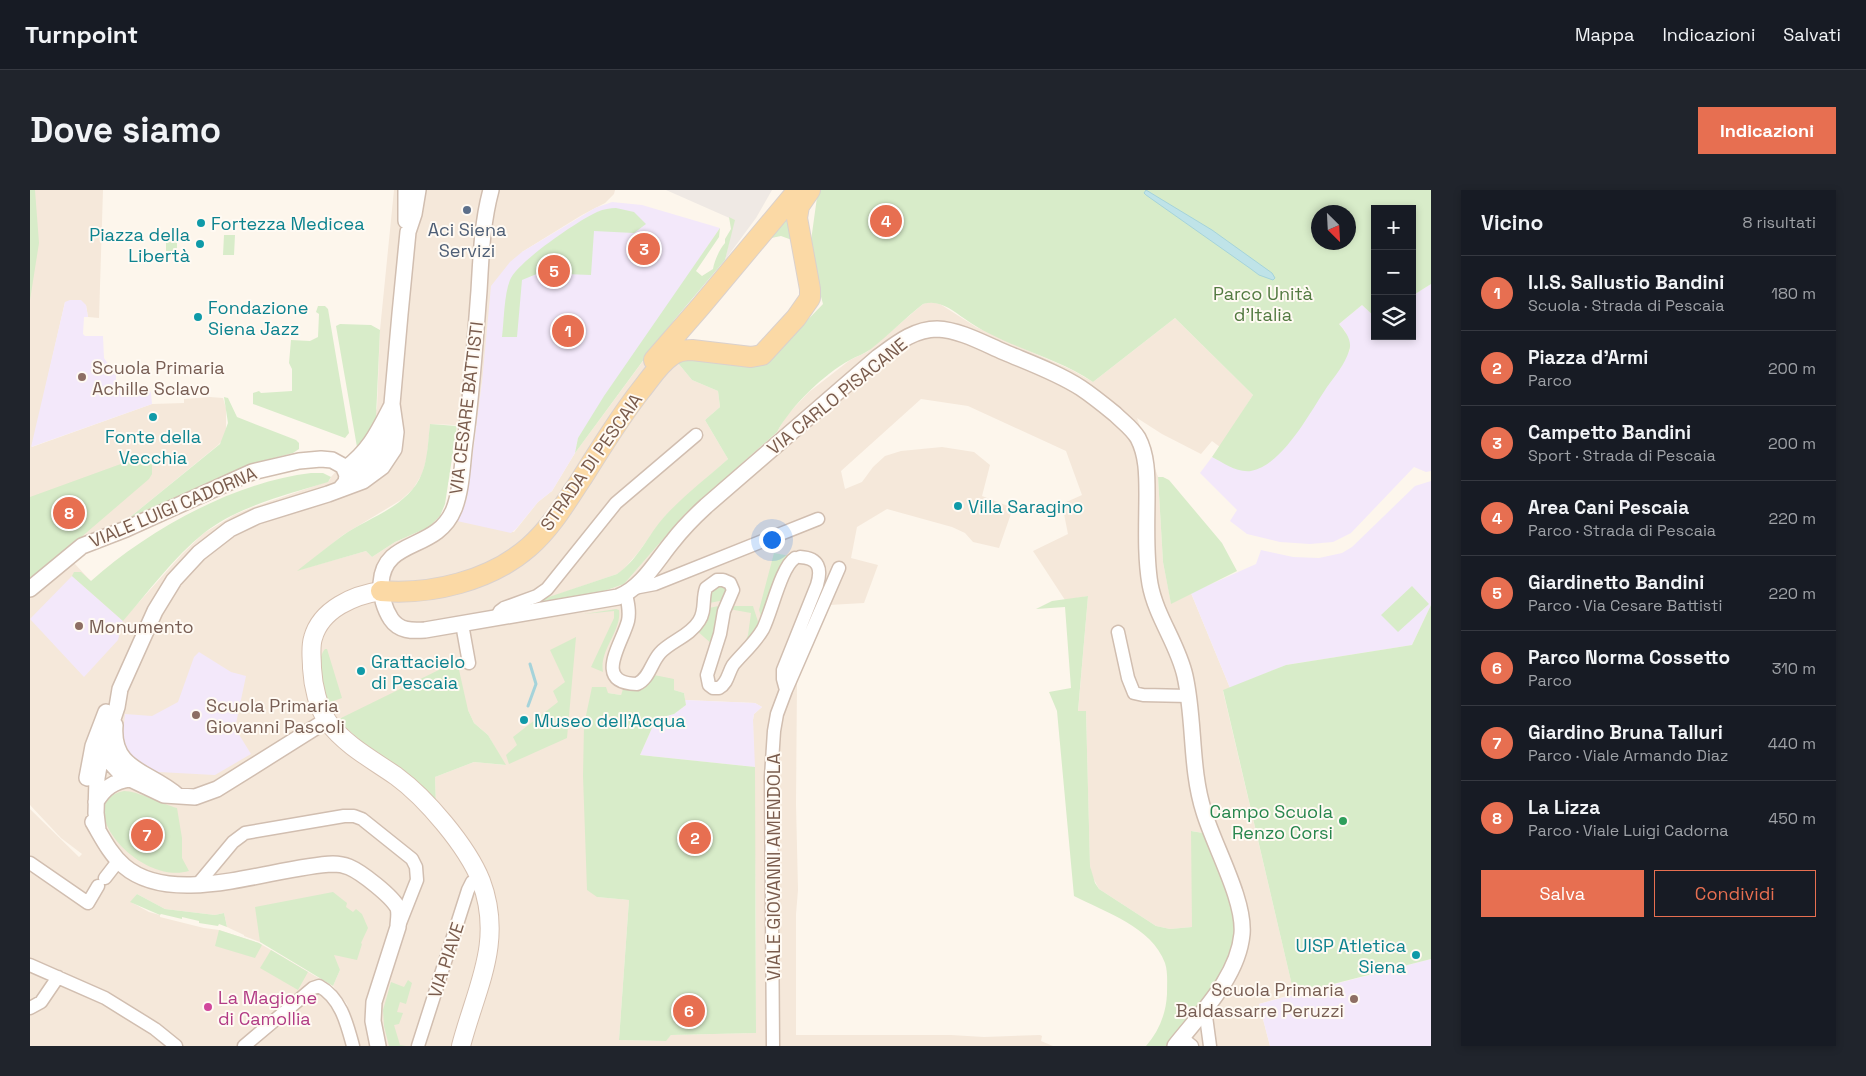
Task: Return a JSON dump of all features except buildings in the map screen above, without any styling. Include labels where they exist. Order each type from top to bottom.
[{"type":"main road","name":"STRADA DI PESCAIA","points":[[380,591],[478,568],[507,553],[530,534],[551,509],[637,380],[798,190]]},
{"type":"main road","name":"STRADA DI PESCAIA","points":[[380,591],[403,593],[465,581],[495,570],[524,552],[554,520],[636,396],[672,355],[692,350],[751,357],[767,352],[796,318],[810,298],[797,214],[801,202],[810,190]]},
{"type":"main road","points":[[380,591],[356,596],[325,617],[314,633],[311,650],[313,680],[326,720],[335,730],[398,778],[423,800],[463,850],[480,878],[486,896],[489,918],[489,947],[486,964],[461,1046]]},
{"type":"street","points":[[406,190],[405,214],[408,232]]},
{"type":"street","points":[[342,473],[358,484],[386,463],[394,449],[396,441],[392,404],[408,232],[418,190]]},
{"type":"street","name":"VIA CESARE BATTISTI","points":[[380,591],[382,571],[388,560],[398,552],[427,539],[439,531],[448,520],[456,502],[469,414],[483,233],[491,190]]},
{"type":"street","name":"VIA CARLO PISACANE","points":[[630,591],[695,516],[878,357],[913,334],[931,330],[950,331],[976,339],[1073,383],[1101,402],[1136,435],[1146,462],[1150,585],[1157,608],[1181,661],[1189,696],[1200,800],[1206,821],[1238,903],[1242,923],[1241,942],[1236,961],[1183,1043]]},
{"type":"street","points":[[392,404],[371,445],[342,473],[328,494],[265,513],[243,522],[224,533],[199,553],[178,575],[162,599],[112,709],[102,737],[103,748],[93,801],[98,830],[108,848],[132,871],[152,880],[176,884],[198,884],[328,864],[343,865],[354,870],[393,902],[399,912],[398,927]]},
{"type":"street","points":[[496,618],[500,610],[537,596],[547,590],[616,502],[696,435]]},
{"type":"street","name":"VIALE LUIGI CADORNA","points":[[30,589],[67,556],[82,546],[131,527],[244,474],[299,461],[321,459],[342,473]]},
{"type":"street","points":[[380,591],[390,617],[401,628],[418,631],[462,624],[618,597],[818,519]]},
{"type":"street","points":[[630,591],[628,620],[613,661],[612,670],[622,682],[637,684],[644,679],[659,654],[685,635],[699,621],[704,612],[705,589],[708,585],[717,580],[730,583],[732,593],[724,612],[720,634],[707,678],[711,687],[719,688],[723,685],[734,665],[755,642],[762,630],[787,566],[798,558],[807,557],[819,567],[820,572],[817,585],[783,670],[786,690]]},
{"type":"street","name":"VIALE GIOVANNI AMENDOLA","points":[[773,1046],[771,786],[775,722],[786,690],[839,568]]},
{"type":"street","points":[[462,624],[469,662]]},
{"type":"street","points":[[1118,632],[1128,678],[1134,693],[1143,695],[1189,696]]},
{"type":"street","points":[[112,709],[116,748],[121,757],[128,764],[175,793]]},
{"type":"street","points":[[93,801],[86,793],[89,762],[95,739],[112,709]]},
{"type":"street","points":[[103,748],[110,762],[126,777],[160,794],[175,793],[195,797],[213,791],[326,720]]},
{"type":"street","points":[[93,801],[110,785],[126,777]]},
{"type":"street","points":[[198,884],[233,842],[245,833],[338,817],[354,816],[366,822],[412,859],[416,867],[417,880],[398,927],[374,1002],[373,1021],[378,1046]]},
{"type":"street","points":[[30,863],[88,903],[119,860]]},
{"type":"street","name":"VIA PIAVE","points":[[418,1046],[468,890],[472,882],[480,878]]},
{"type":"street","points":[[30,965],[105,998],[155,1029],[176,1046]]},
{"type":"street","points":[[30,1008],[41,1002],[58,978]]},
{"type":"street","points":[[244,1046],[313,988],[319,986],[330,994],[339,1006],[345,1018],[353,1046]]},
{"type":"street","points":[[1204,1009],[1210,1046]]},
{"type":"shaded area","points":[[30,190],[103,190],[99,318],[88,317],[86,305],[65,302],[32,447],[152,404],[184,403],[184,399],[210,397],[223,398],[226,408],[226,429],[222,441],[217,446],[129,518],[81,537],[64,552],[123,620],[182,554],[204,533],[234,515],[253,507],[329,481],[365,439],[377,408],[380,330],[394,190],[615,190],[614,194],[605,203],[522,252],[482,382],[477,426],[430,424],[427,457],[422,474],[413,489],[401,500],[343,535],[299,570],[366,551],[372,557],[395,542],[429,527],[440,516],[514,532],[538,502],[552,491],[575,453],[657,342],[692,380],[718,391],[720,407],[705,420],[728,459],[665,516],[622,571],[533,603],[604,591],[624,584],[674,526],[777,432],[787,415],[809,392],[850,360],[867,352],[923,304],[930,302],[940,304],[976,327],[1072,370],[1093,382],[1175,318],[1253,395],[1220,447],[1212,441],[1201,454],[1162,434],[1137,418],[1158,477],[1163,562],[1171,603],[1191,593],[1230,688],[1223,691],[1294,994],[1259,1004],[1270,1046],[1166,1046],[1214,983],[1222,881],[1203,833],[1192,831],[1192,927],[1170,929],[1156,926],[1099,889],[1092,876],[1090,866],[1086,711],[1078,712],[1088,596],[1065,600],[1033,551],[1068,534],[1062,504],[1082,495],[1066,451],[968,406],[921,399],[841,471],[845,489],[862,482],[873,467],[885,456],[901,451],[942,447],[974,452],[990,465],[982,496],[1013,508],[999,548],[973,542],[965,533],[952,527],[887,509],[857,527],[851,558],[878,565],[864,603],[829,605],[797,682],[796,804],[798,890],[796,914],[796,1035],[951,1035],[984,1037],[1040,1035],[1042,1036],[1041,1041],[1053,1046],[360,1046],[347,1004],[333,986],[340,970],[276,938],[260,942],[244,936],[227,927],[224,913],[215,915],[165,909],[137,894],[131,902],[149,912],[160,915],[160,917],[219,930],[259,943],[322,980],[339,995],[345,1005],[358,1046],[30,1046],[30,809],[79,857],[82,854],[61,838],[30,805]],"holes":[[[655,675],[674,690],[684,693],[685,700],[755,703],[762,707],[754,714],[753,720],[756,1033],[671,1035],[665,1041],[619,1040],[629,900],[597,897],[608,693],[621,695],[624,689],[640,689],[649,684]],[[468,710],[474,723],[488,735],[505,765],[474,762],[435,777],[436,805],[341,724]]]},
{"type":"shaded area","points":[[666,190],[772,190],[756,218],[725,260],[734,220]]},
{"type":"shaded area","points":[[612,202],[642,205],[720,228],[578,438],[575,453],[552,491],[538,502],[511,533],[457,521],[467,498],[482,382],[491,286],[510,262],[522,252],[595,208]]},
{"type":"shaded area","points":[[1431,284],[1431,471],[1426,472],[1414,467],[1351,533],[1333,542],[1310,544],[1280,542],[1247,534],[1230,521],[1237,510],[1200,473],[1212,457],[1236,469],[1268,463],[1287,445],[1350,350],[1345,331],[1339,324],[1362,305],[1371,313],[1371,340],[1416,340],[1416,293]]},
{"type":"shaded area","name":"Scuola Primaria Achille Sclavo","points":[[81,300],[86,305],[88,317],[84,317],[83,334],[85,336],[103,336],[104,358],[116,370],[116,385],[136,385],[149,389],[152,404],[31,447],[65,302]]},
{"type":"shaded area","points":[[1431,481],[1431,605],[1412,645],[1286,665],[1230,688],[1191,593],[1256,564],[1261,550],[1293,557],[1319,558],[1342,553],[1352,547],[1415,486]]},
{"type":"shaded area","name":"Monumento","points":[[72,576],[123,621],[118,640],[84,677],[30,619]]},
{"type":"shaded area","name":"Scuola Primaria Giovanni Pascoli","points":[[199,652],[231,672],[246,676],[235,728],[251,754],[215,775],[158,772],[134,759],[127,752],[123,734],[125,714],[152,716],[178,702],[194,657]]},
{"type":"shaded area","points":[[685,700],[755,703],[762,707],[754,714],[753,720],[755,767],[640,755],[656,719],[674,714],[686,705]]},
{"type":"shaded area","name":"Scuola Primaria Baldassarre Peruzzi","points":[[1431,959],[1431,1046],[1270,1046],[1259,1004]]},
{"type":"green space","points":[[30,190],[35,190],[39,243],[30,300]]},
{"type":"green space","name":"Parco Unità d'Italia","points":[[818,190],[1431,190],[1431,284],[1416,293],[1416,205],[1371,205],[1371,313],[1362,305],[1339,324],[1346,333],[1350,344],[1345,361],[1295,436],[1274,459],[1263,467],[1251,471],[1241,471],[1212,457],[1253,395],[1175,318],[1093,382],[1062,365],[980,329],[945,306],[934,303],[923,304],[871,349],[840,366],[819,382],[799,401],[777,432],[684,515],[624,584],[604,591],[528,604],[617,574],[631,562],[658,524],[671,510],[728,459],[705,420],[720,407],[718,391],[692,380],[678,363],[689,358],[753,367],[764,365],[823,304],[810,248]]},
{"type":"green space","points":[[798,200],[792,240],[781,236],[771,238]]},
{"type":"green space","points":[[616,208],[634,212],[646,224],[634,233],[594,231],[591,275],[539,273],[522,280],[517,337],[502,337],[506,293],[515,272],[549,242],[588,216],[607,209]]},
{"type":"green space","points":[[729,217],[735,220],[725,260],[675,319],[575,453],[578,438],[604,396],[720,228],[719,237],[696,271],[702,276],[713,269],[731,229]]},
{"type":"green space","points":[[166,233],[177,233],[177,254],[166,253]]},
{"type":"green space","points":[[224,235],[235,235],[234,255],[223,255]]},
{"type":"green space","points":[[630,240],[658,242],[657,258],[629,256]]},
{"type":"green space","points":[[318,306],[325,306],[328,309],[349,433],[345,438],[253,404],[253,393],[259,391],[261,393],[292,391],[292,369],[289,363],[291,340],[310,341],[318,337],[319,314],[316,312]]},
{"type":"green space","points":[[340,324],[371,325],[380,330],[376,417],[365,439],[357,447],[336,326]]},
{"type":"green space","points":[[224,397],[228,398],[237,417],[296,440],[299,443],[299,449],[293,453],[237,470],[127,521],[220,444],[228,423]]},
{"type":"green space","points":[[430,424],[457,426],[445,504],[440,516],[429,527],[395,542],[372,557],[366,551],[297,571],[342,536],[388,510],[408,494],[416,484],[424,467]]},
{"type":"green space","points":[[140,457],[147,458],[152,465],[152,474],[149,479],[30,581],[30,497]]},
{"type":"green space","points":[[311,473],[323,473],[331,477],[328,482],[232,515],[204,533],[172,564],[123,621],[72,576],[74,572],[81,572],[91,581],[139,544],[194,511],[252,486]]},
{"type":"green space","points":[[1158,477],[1169,480],[1222,543],[1237,571],[1171,604],[1163,562]]},
{"type":"green space","points":[[774,553],[790,556],[763,622],[759,610]]},
{"type":"green space","points":[[713,585],[729,586],[725,600],[709,603]]},
{"type":"green space","points":[[1412,586],[1429,604],[1398,632],[1381,615]]},
{"type":"green space","points":[[1088,596],[1078,711],[1086,711],[1090,866],[1095,883],[1099,889],[1156,926],[1170,929],[1192,927],[1191,831],[1203,833],[1226,887],[1235,918],[1235,936],[1231,953],[1223,970],[1201,1003],[1166,1046],[1146,1046],[1161,1022],[1166,1001],[1167,970],[1159,950],[1139,930],[1074,896],[1057,711],[1049,692],[1071,688],[1065,607],[1036,609],[1052,601]]},
{"type":"green space","points":[[723,605],[713,645],[696,630],[709,608]]},
{"type":"green space","name":"Campo Scuola Renzo Corsi","points":[[1431,605],[1431,959],[1294,994],[1223,690],[1286,665],[1412,645]]},
{"type":"green space","points":[[731,606],[753,606],[760,628],[741,652],[748,635],[751,613],[729,609]]},
{"type":"green space","points":[[619,610],[619,618],[604,656],[603,672],[591,667],[614,618],[614,611],[584,614]]},
{"type":"green space","points":[[576,637],[567,738],[509,764],[506,755],[517,745],[513,737],[558,702],[553,691],[565,682],[550,650]]},
{"type":"green space","points":[[325,649],[327,649],[342,698],[328,703],[320,676],[320,661]]},
{"type":"green space","points":[[457,661],[468,710],[474,723],[488,735],[506,765],[474,762],[435,777],[436,806],[337,720]]},
{"type":"green space","points":[[654,675],[674,679],[674,690],[684,693],[686,705],[674,714],[656,719],[640,755],[755,767],[756,1033],[671,1035],[666,1041],[619,1040],[629,900],[597,897],[587,890],[583,776],[584,725],[592,687],[606,687],[608,693],[621,695],[623,689],[642,688]]},
{"type":"green space","points":[[124,791],[136,793],[177,808],[182,838],[182,858],[189,871],[169,872],[150,866],[132,855],[117,841],[107,825],[104,810],[109,798]]},
{"type":"green space","points":[[333,892],[347,903],[346,907],[353,912],[356,909],[362,914],[368,928],[361,943],[357,960],[334,955],[340,970],[333,986],[260,942],[255,907]]},
{"type":"green space","points":[[137,894],[165,909],[215,915],[224,913],[227,927],[219,924],[218,926],[199,923],[199,921],[182,917],[182,919],[160,915],[130,902]]},
{"type":"green space","points":[[219,930],[262,945],[255,958],[215,946]]},
{"type":"green space","points":[[271,950],[308,972],[298,990],[260,968]]},
{"type":"green space","points":[[408,980],[412,983],[406,1004],[400,1002],[397,1012],[403,1013],[399,1024],[394,1025],[400,1045],[406,1046],[389,1046],[384,1026],[383,1010],[391,982],[404,987]]},
{"type":"water","points":[[1146,190],[1212,230],[1272,273],[1275,278],[1273,280],[1259,275],[1146,195],[1144,193]]},
{"type":"waterway","points":[[528,706],[536,684],[530,664]]},
{"type":"place","name":"Aci Siena Servizi","points":[[467,210]]},
{"type":"place","name":"Area Cani Pescaia","points":[[886,221]]},
{"type":"place","name":"Fortezza Medicea","points":[[201,223]]},
{"type":"place","name":"Piazza della Libertà","points":[[200,244]]},
{"type":"place","name":"Campetto Bandini","points":[[644,249]]},
{"type":"place","name":"Giardinetto Bandini","points":[[554,271]]},
{"type":"place","name":"Fondazione Siena Jazz","points":[[198,317]]},
{"type":"place","name":"I.I.S. Sallustio Bandini","points":[[568,331]]},
{"type":"place","name":"Scuola Primaria Achille Sclavo","points":[[82,377]]},
{"type":"place","name":"Fonte della Vecchia","points":[[153,417]]},
{"type":"place","name":"Villa Saragino","points":[[958,506]]},
{"type":"place","name":"La Lizza","points":[[69,513]]},
{"type":"place","name":"Monumento","points":[[79,626]]},
{"type":"place","name":"Grattacielo di Pescaia","points":[[361,671]]},
{"type":"place","name":"Scuola Primaria Giovanni Pascoli","points":[[196,715]]},
{"type":"place","name":"Museo dell'Acqua","points":[[524,720]]},
{"type":"place","name":"Campo Scuola Renzo Corsi","points":[[1343,821]]},
{"type":"place","name":"Giardino Bruna Talluri","points":[[147,835]]},
{"type":"place","name":"Piazza d'Armi","points":[[695,838]]},
{"type":"place","name":"UISP Atletica Siena","points":[[1416,955]]},
{"type":"place","name":"Scuola Primaria Baldassarre Peruzzi","points":[[1354,999]]},
{"type":"place","name":"La Magione di Camollia","points":[[208,1007]]},
{"type":"place","name":"Parco Norma Cossetto","points":[[689,1011]]}]
